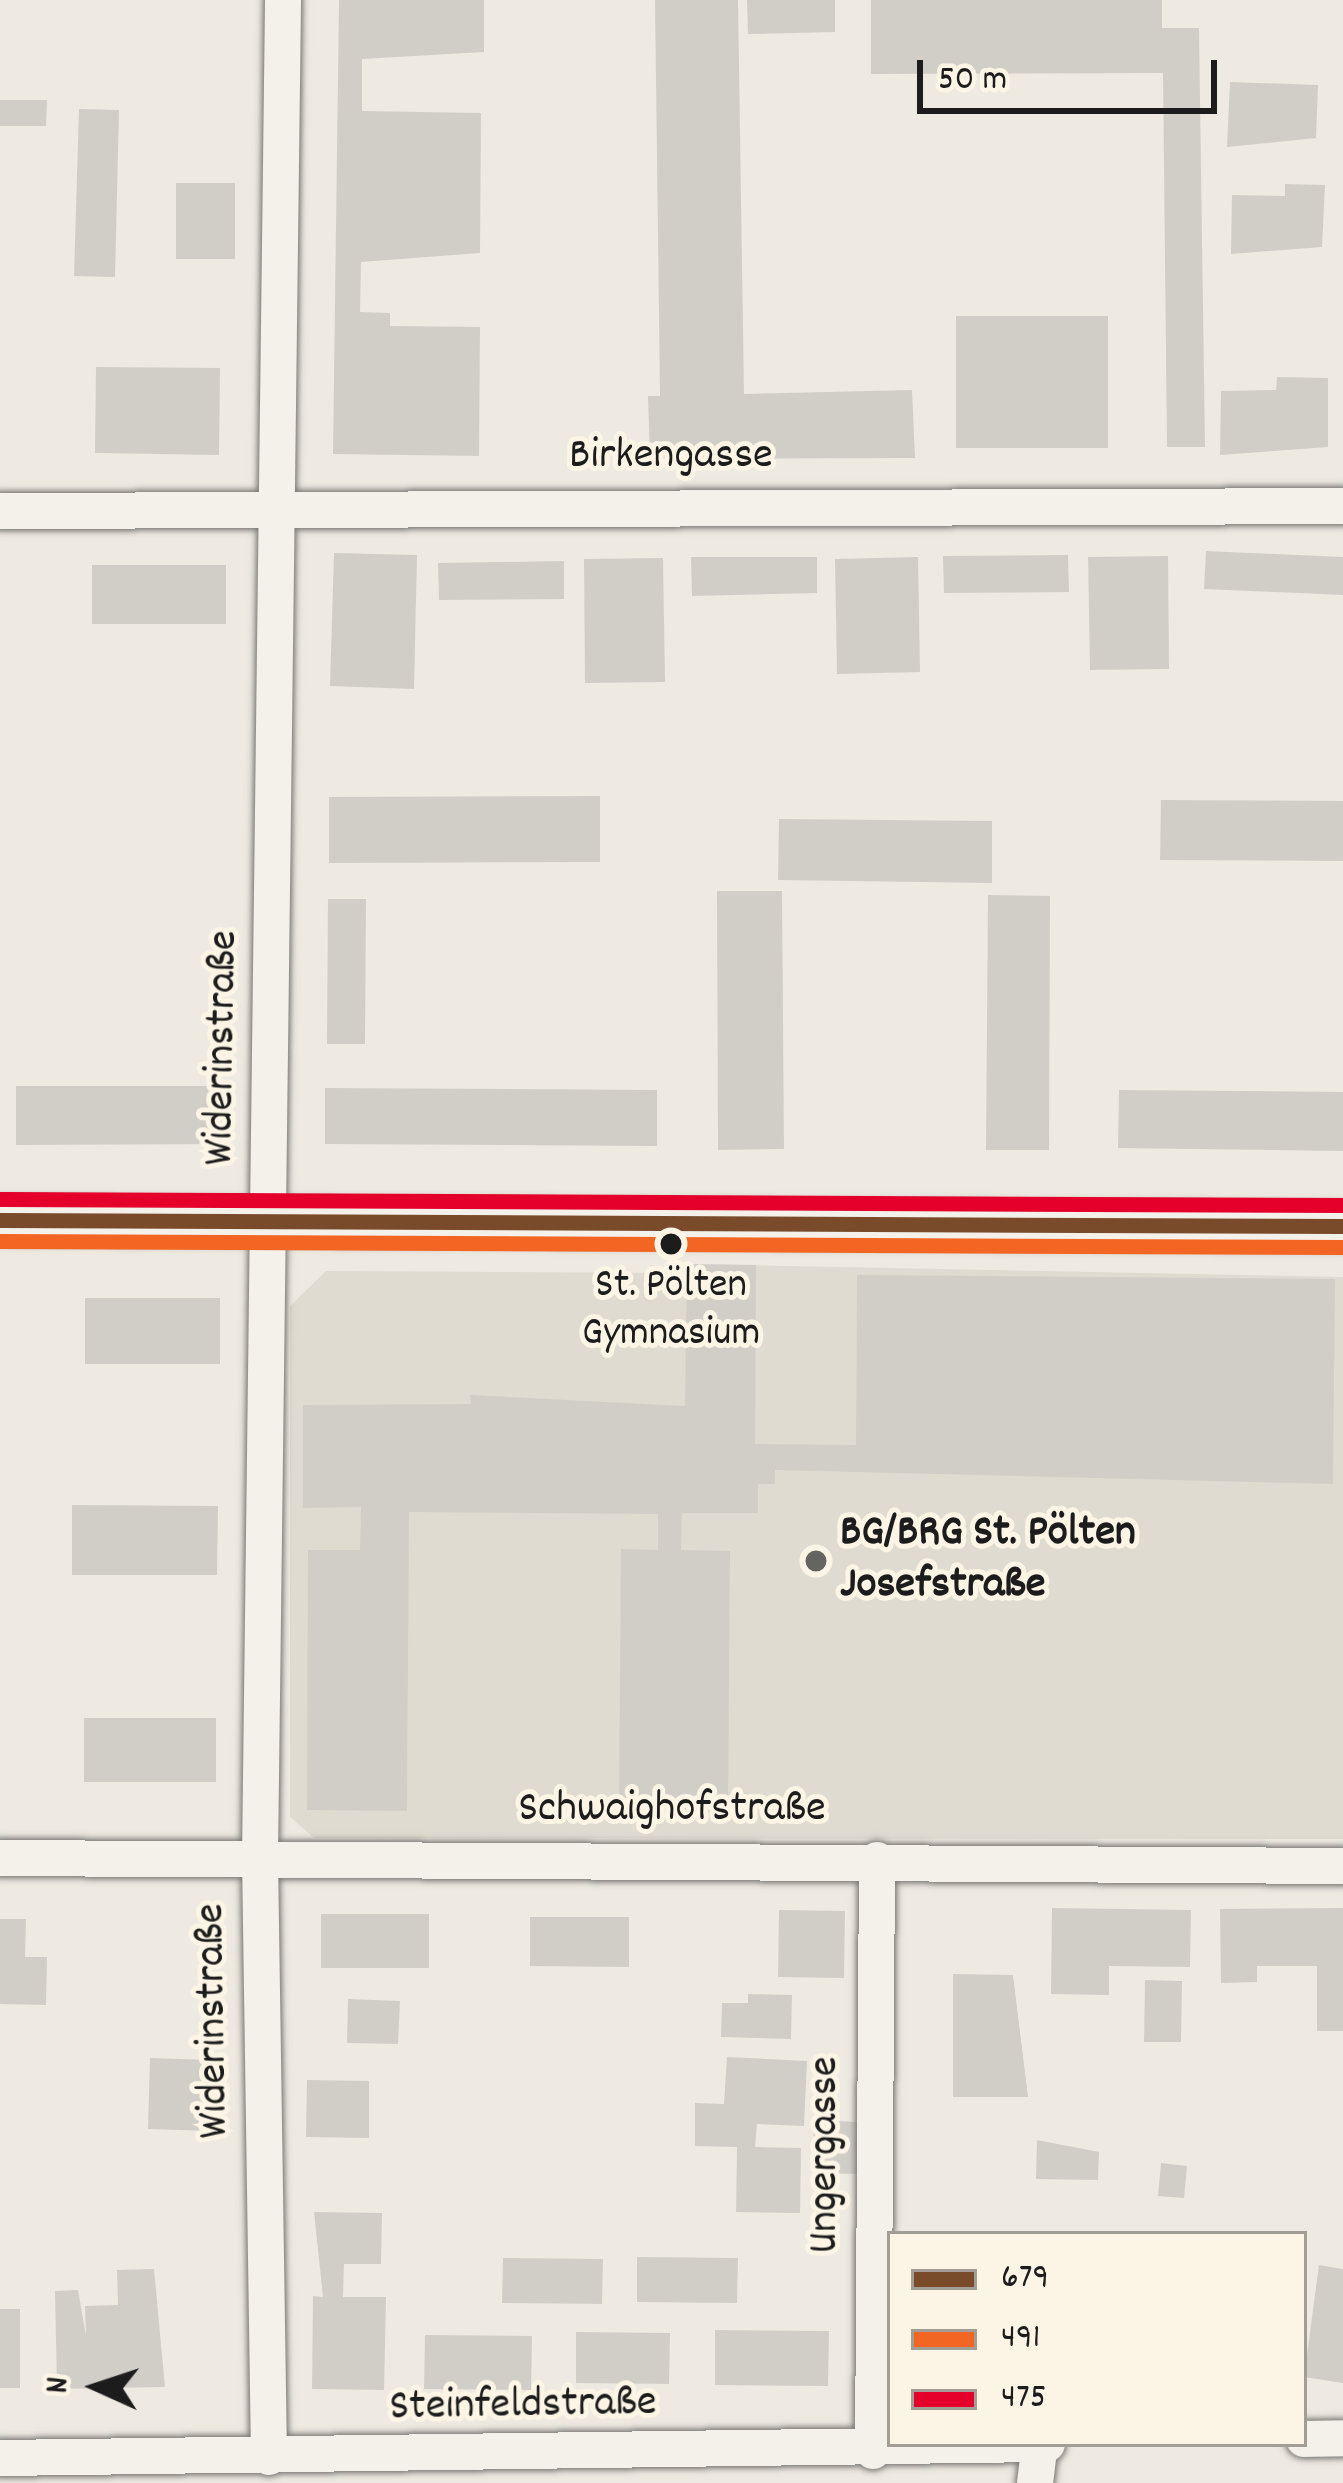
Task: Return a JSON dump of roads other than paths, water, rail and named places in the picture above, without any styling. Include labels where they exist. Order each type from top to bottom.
[{"type":"street","name":"Widerinstraße","points":[[269,2458],[260,1858],[281,506],[283,0]]},
{"type":"street","name":"Birkengasse","points":[[0,511],[281,506],[1343,506]]},
{"type":"street","points":[[0,1220],[1343,1226]]},
{"type":"street","name":"Schwaighofstraße","points":[[0,1858],[1343,1866]]},
{"type":"street","name":"Ungergasse","points":[[873,2451],[877,1860]]},
{"type":"street","points":[[1307,2439],[1343,2438]]},
{"type":"street","name":"Steinfeldstraße","points":[[0,2458],[970,2447]]},
{"type":"street","points":[[1035,2483],[1042,2447]]},
{"type":"place","name":"St. Pölten Gymnasium","points":[[671,1244]]},
{"type":"place","name":"BG/BRG St. Pölten Josefstraße","points":[[816,1561]]}]
